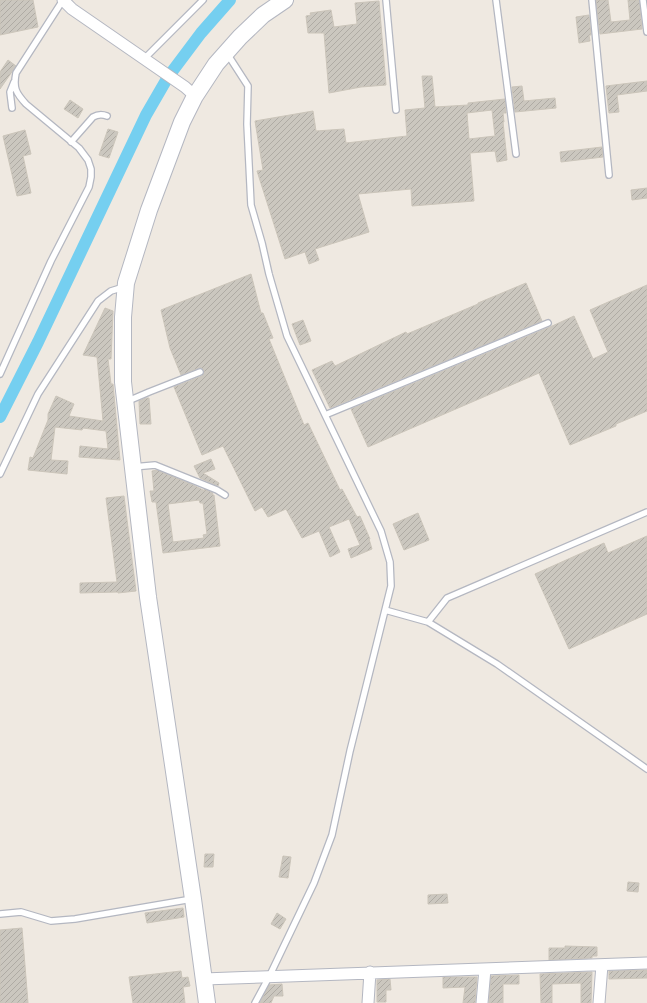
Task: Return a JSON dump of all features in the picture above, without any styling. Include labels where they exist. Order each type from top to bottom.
[{"type":"main road","points":[[207,1003],[148,597],[123,382],[122,316],[126,287],[149,210],[182,122],[190,92],[240,37],[263,15],[286,0]]},
{"type":"street","points":[[63,0],[72,9],[190,92]]},
{"type":"street","points":[[204,980],[370,972],[647,963]]},
{"type":"street","points":[[599,1003],[602,964]]},
{"type":"street","points":[[482,1003],[485,969]]},
{"type":"street","points":[[368,1003],[370,972]]},
{"type":"lane","points":[[0,374],[51,261],[89,187],[91,177],[91,169],[88,160],[79,148],[26,104],[16,90],[16,73],[63,0]]},
{"type":"lane","points":[[146,61],[203,0]]},
{"type":"lane","points":[[386,0],[396,110]]},
{"type":"lane","points":[[496,0],[516,154]]},
{"type":"lane","points":[[592,0],[609,175]]},
{"type":"lane","points":[[643,0],[647,32]]},
{"type":"lane","points":[[226,53],[248,86],[247,124],[250,205],[262,243],[269,274],[287,336],[381,531],[390,562],[392,586],[350,751],[332,835],[314,883],[255,1003]]},
{"type":"lane","points":[[12,108],[10,92],[15,80]]},
{"type":"lane","points":[[71,142],[93,117],[97,115],[108,116]]},
{"type":"lane","points":[[0,474],[38,394],[98,301],[111,291],[126,287]]},
{"type":"lane","points":[[325,415],[548,323]]},
{"type":"lane","points":[[126,402],[200,372]]},
{"type":"lane","points":[[133,467],[155,465],[225,494]]},
{"type":"lane","points":[[428,622],[447,598],[647,512]]},
{"type":"lane","points":[[385,610],[428,622],[497,664],[647,769]]},
{"type":"lane","points":[[0,914],[21,912],[51,921],[75,919],[193,899]]},
{"type":"building","points":[[0,0],[33,0],[38,27],[0,35]]},
{"type":"building","points":[[596,0],[608,0],[611,22],[630,20],[628,0],[639,0],[642,29],[600,34]]},
{"type":"building","points":[[379,1],[386,85],[361,87],[329,93],[324,33],[308,33],[306,16],[311,15],[310,13],[331,10],[334,27],[357,24],[355,3]]},
{"type":"building","points":[[589,15],[591,35],[589,35],[590,41],[579,43],[576,17]]},
{"type":"building","points":[[8,60],[16,66],[0,89],[0,72]]},
{"type":"building","points":[[422,76],[432,76],[435,107],[468,105],[468,103],[505,99],[506,113],[503,113],[503,122],[507,160],[497,162],[495,151],[470,153],[474,201],[412,206],[411,189],[358,194],[369,232],[315,249],[319,260],[309,264],[305,252],[285,259],[257,171],[263,170],[255,121],[313,111],[316,131],[344,129],[346,143],[407,136],[405,110],[425,108]],"holes":[[[492,110],[495,136],[469,139],[467,113]]]},
{"type":"building","points":[[647,81],[647,91],[617,95],[619,112],[609,113],[606,86]]},
{"type":"building","points":[[522,86],[524,101],[555,98],[556,108],[515,112],[512,87]]},
{"type":"building","points":[[70,100],[83,109],[78,118],[64,109]]},
{"type":"building","points":[[108,129],[118,132],[109,158],[99,155]]},
{"type":"building","points":[[25,130],[31,154],[23,156],[31,193],[17,196],[3,136]]},
{"type":"building","points":[[602,147],[603,157],[561,162],[560,152]]},
{"type":"building","points":[[647,188],[647,198],[632,200],[631,190]]},
{"type":"building","points":[[251,274],[261,313],[263,313],[273,338],[269,339],[304,425],[308,423],[340,490],[342,489],[357,517],[360,516],[370,539],[372,549],[351,558],[348,549],[360,545],[349,519],[329,527],[340,552],[330,557],[319,531],[302,538],[286,509],[268,517],[262,507],[255,511],[223,446],[202,455],[174,387],[202,376],[204,371],[202,368],[199,368],[181,375],[170,348],[161,310]]},
{"type":"building","points":[[526,283],[542,321],[330,408],[312,370],[332,361],[335,366],[406,332],[407,334]]},
{"type":"building","points":[[647,285],[647,411],[570,445],[539,373],[368,447],[351,409],[574,316],[593,359],[608,352],[590,310]]},
{"type":"building","points":[[105,308],[113,311],[111,359],[108,359],[111,384],[113,384],[120,460],[79,457],[80,446],[108,449],[106,431],[55,427],[51,460],[68,461],[67,474],[28,470],[30,457],[33,458],[48,420],[48,414],[56,396],[74,404],[69,416],[103,421],[97,357],[83,355]]},
{"type":"building","points":[[303,320],[311,341],[300,345],[292,324]]},
{"type":"building","points":[[149,398],[151,424],[140,424],[139,401]]},
{"type":"building","points":[[211,459],[215,469],[203,473],[219,483],[218,486],[200,478],[194,466]]},
{"type":"building","points":[[157,470],[213,493],[212,495],[214,495],[220,546],[163,553],[156,502],[152,502],[150,491],[154,491],[152,471]],"holes":[[[199,500],[200,503],[203,503],[207,534],[203,535],[204,538],[173,542],[168,504]]]},
{"type":"building","points":[[124,496],[136,591],[118,593],[80,593],[80,583],[117,582],[106,498]]},
{"type":"building","points":[[418,513],[429,540],[404,550],[393,524]]},
{"type":"building","points":[[647,536],[647,614],[569,649],[535,574],[604,543],[608,553]]},
{"type":"building","points":[[205,854],[214,854],[213,867],[204,867]]},
{"type":"building","points":[[283,856],[291,857],[288,878],[279,877]]},
{"type":"building","points":[[628,882],[639,883],[638,892],[627,891]]},
{"type":"building","points":[[447,894],[448,903],[428,904],[428,895]]},
{"type":"building","points":[[183,908],[184,917],[147,923],[145,913]]},
{"type":"building","points":[[277,913],[286,919],[280,929],[271,924]]},
{"type":"building","points":[[22,928],[28,1003],[0,1003],[0,930]]},
{"type":"building","points":[[565,946],[597,947],[597,956],[592,956],[592,958],[549,960],[549,948],[565,948]]},
{"type":"building","points":[[647,970],[647,978],[609,979],[609,971]]},
{"type":"building","points":[[181,971],[182,978],[188,977],[190,986],[183,987],[185,1003],[133,1003],[129,977]]},
{"type":"building","points":[[592,972],[591,1003],[581,1003],[581,983],[552,984],[552,1003],[541,1003],[540,974]]},
{"type":"building","points":[[519,975],[519,984],[503,984],[503,1003],[489,1003],[491,976]]},
{"type":"building","points":[[443,977],[477,977],[475,1003],[463,1003],[465,987],[443,988]]},
{"type":"building","points":[[390,979],[391,990],[386,990],[386,1002],[377,1002],[377,980]]},
{"type":"building","points":[[282,984],[283,996],[274,996],[271,1003],[260,1003],[269,985]]},
{"type":"waterway","points":[[0,417],[38,342],[146,115],[168,77],[201,33],[230,0]]}]
